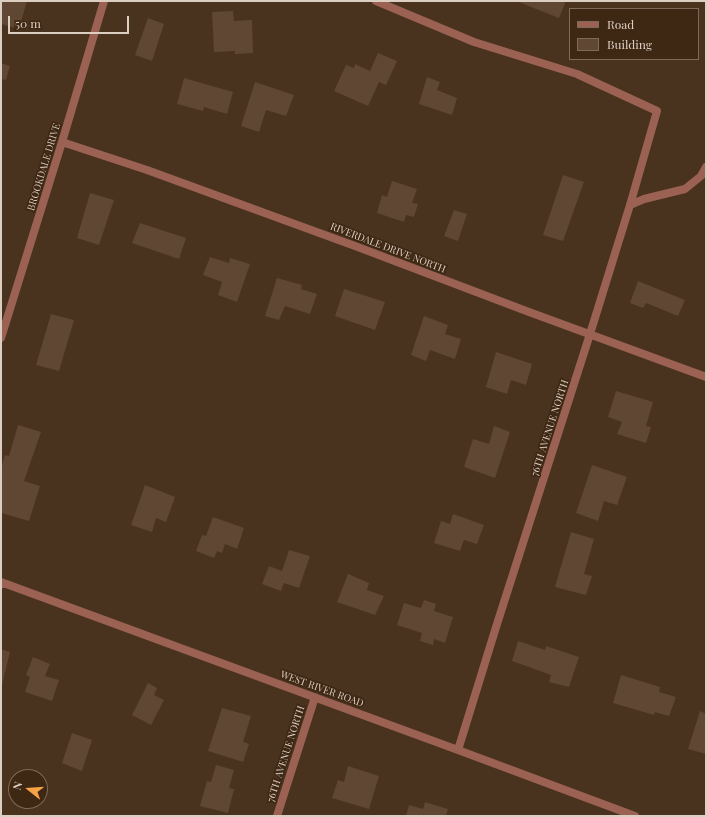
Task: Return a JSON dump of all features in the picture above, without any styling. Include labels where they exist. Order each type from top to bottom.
[{"type":"street","name":"BROOKDALE DRIVE","points":[[1,338],[104,1]]},
{"type":"street","name":"76TH AVENUE NORTH","points":[[376,1],[474,42],[577,74],[657,111],[630,206],[458,750]]},
{"type":"street","name":"RIVERDALE DRIVE NORTH","points":[[62,142],[169,178],[356,246],[706,377]]},
{"type":"street","points":[[630,206],[644,199],[685,188],[701,176],[706,167]]},
{"type":"street","name":"WEST RIVER ROAD","points":[[2,584],[315,697],[635,816]]},
{"type":"street","name":"76TH AVENUE NORTH","points":[[277,816],[315,697]]},
{"type":"building","points":[[1,1],[27,1],[19,29],[1,24]]},
{"type":"building","points":[[516,1],[566,1],[559,18]]},
{"type":"building","points":[[233,11],[234,21],[252,20],[253,53],[235,54],[235,51],[214,52],[212,12]]},
{"type":"building","points":[[148,18],[164,24],[152,61],[135,55]]},
{"type":"building","points":[[378,53],[397,61],[386,85],[379,82],[368,106],[334,91],[346,65],[354,68],[355,64],[370,71]]},
{"type":"building","points":[[1,63],[10,66],[6,80],[1,79]]},
{"type":"building","points":[[427,77],[440,82],[437,90],[457,98],[452,115],[419,104]]},
{"type":"building","points":[[184,78],[233,92],[227,114],[204,107],[203,111],[177,104]]},
{"type":"building","points":[[255,82],[294,95],[286,116],[266,110],[259,132],[241,126]]},
{"type":"building","points":[[563,175],[584,182],[563,241],[543,235]]},
{"type":"building","points":[[392,181],[417,189],[412,203],[418,204],[414,217],[406,215],[404,222],[377,213],[382,195],[387,197]]},
{"type":"building","points":[[90,193],[114,200],[99,245],[77,238]]},
{"type":"building","points":[[454,210],[467,214],[458,241],[444,236]]},
{"type":"building","points":[[140,223],[186,238],[179,259],[132,243]]},
{"type":"building","points":[[210,257],[229,263],[230,258],[250,264],[237,302],[218,295],[222,282],[203,275]]},
{"type":"building","points":[[277,278],[302,285],[301,289],[317,294],[310,314],[285,306],[279,320],[265,316]]},
{"type":"building","points":[[638,281],[685,300],[678,316],[646,303],[643,308],[630,303]]},
{"type":"building","points":[[344,289],[385,302],[375,330],[335,316]]},
{"type":"building","points":[[51,314],[74,320],[59,371],[36,365]]},
{"type":"building","points":[[424,316],[448,325],[445,334],[461,339],[455,359],[430,350],[426,361],[411,355]]},
{"type":"building","points":[[496,352],[532,364],[526,385],[511,380],[507,394],[486,387]]},
{"type":"building","points":[[616,391],[653,402],[646,426],[651,427],[646,443],[617,434],[622,422],[608,417]]},
{"type":"building","points":[[18,425],[41,432],[24,481],[40,486],[29,521],[1,513],[1,468],[5,455],[9,456]]},
{"type":"building","points":[[494,426],[510,432],[495,478],[464,467],[473,439],[489,444]]},
{"type":"building","points":[[592,465],[627,477],[617,505],[604,501],[598,521],[576,513]]},
{"type":"building","points":[[145,485],[175,497],[166,522],[156,518],[152,532],[131,525]]},
{"type":"building","points":[[453,514],[484,525],[477,544],[464,540],[460,551],[434,543],[441,521],[450,524]]},
{"type":"building","points":[[213,517],[244,528],[237,549],[225,544],[222,553],[217,551],[214,558],[196,551],[202,535],[206,536]]},
{"type":"building","points":[[571,532],[594,539],[584,574],[592,576],[586,595],[555,587]]},
{"type":"building","points":[[289,550],[310,556],[299,588],[284,583],[281,591],[262,584],[269,566],[282,571]]},
{"type":"building","points":[[348,574],[369,583],[367,590],[384,596],[375,615],[337,602]]},
{"type":"building","points":[[424,600],[436,604],[434,611],[453,617],[445,643],[434,639],[433,645],[420,641],[422,633],[397,625],[404,603],[421,608]]},
{"type":"building","points":[[518,641],[545,650],[546,646],[579,657],[569,687],[549,682],[551,675],[512,661]]},
{"type":"building","points":[[1,649],[10,652],[2,685],[1,685]]},
{"type":"building","points":[[33,657],[50,664],[45,676],[59,680],[52,701],[25,692],[30,677],[26,675]]},
{"type":"building","points":[[621,675],[660,687],[659,692],[676,697],[669,716],[655,712],[654,715],[613,703]]},
{"type":"building","points":[[148,683],[157,688],[154,695],[164,700],[151,725],[132,715]]},
{"type":"building","points":[[222,708],[251,716],[243,742],[249,744],[243,762],[208,751]]},
{"type":"building","points":[[700,711],[706,714],[706,754],[688,749]]},
{"type":"building","points":[[72,733],[92,740],[82,771],[62,763]]},
{"type":"building","points":[[216,765],[234,770],[229,788],[234,789],[228,813],[200,806],[207,781],[211,782]]},
{"type":"building","points":[[348,766],[379,776],[369,809],[332,798],[338,780],[344,782]]},
{"type":"building","points":[[425,802],[448,809],[446,816],[406,816],[409,805],[423,809]]}]
